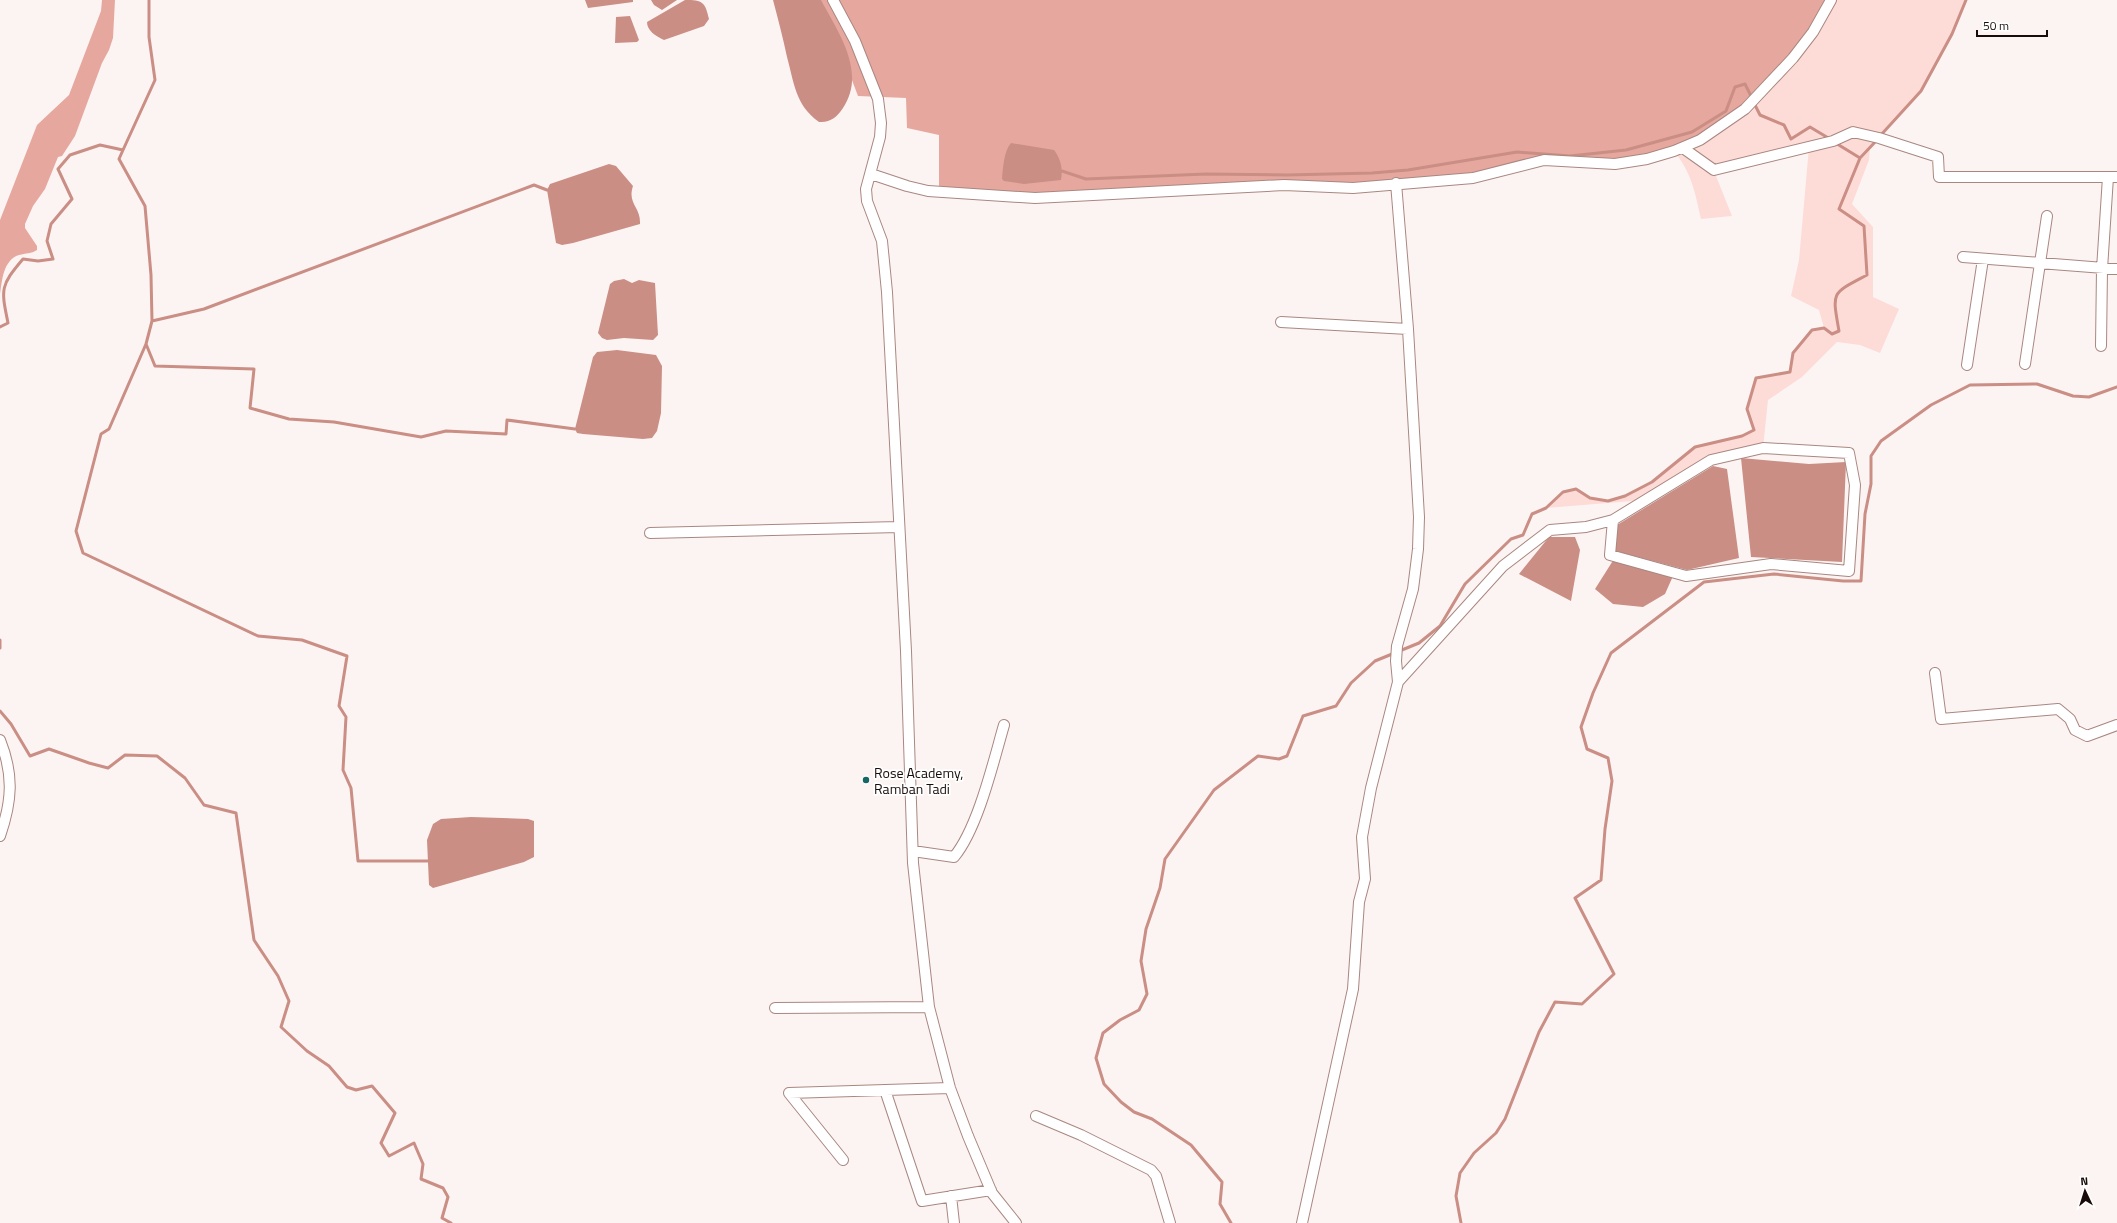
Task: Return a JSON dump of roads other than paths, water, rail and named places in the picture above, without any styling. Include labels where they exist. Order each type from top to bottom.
[{"type":"street","points":[[833,0],[855,41],[878,99],[881,123],[880,138],[872,174],[866,189],[867,201],[882,241],[885,278],[911,773],[913,851],[929,1007],[950,1088],[968,1136],[992,1193],[1016,1223]]},
{"type":"street","points":[[872,174],[907,186],[928,191],[1035,198],[1284,185],[1353,188],[1396,183],[1473,178],[1544,160],[1615,164],[1647,159],[1683,148],[1700,140],[1745,109],[1760,95],[1813,32],[1831,0]]},
{"type":"street","points":[[1683,148],[1714,170],[1833,141],[1853,132],[1879,138],[1938,157],[1939,177],[2113,177],[2102,269],[2101,346]]},
{"type":"street","points":[[1302,1223],[1353,990],[1359,902],[1365,879],[1362,837],[1371,788],[1398,682],[1396,661],[1397,646],[1413,589],[1418,549],[1419,517],[1408,330],[1396,183]]},
{"type":"street","points":[[2025,364],[2047,216]]},
{"type":"street","points":[[1963,257],[2117,269]]},
{"type":"street","points":[[1967,365],[1983,259]]},
{"type":"street","points":[[1281,322],[1408,330]]},
{"type":"street","points":[[1398,682],[1503,566],[1550,530],[1586,528],[1612,520],[1711,460],[1763,448],[1849,453],[1855,485],[1849,571],[1772,564],[1686,576],[1610,555],[1612,520]]},
{"type":"street","points":[[650,533],[899,528]]},
{"type":"street","points":[[1935,673],[1941,719],[2058,709],[2070,719],[2075,730],[2087,736],[2117,724]]},
{"type":"street","points":[[913,851],[954,857],[964,845],[989,777],[1004,725]]},
{"type":"street","points":[[0,740],[10,778],[11,792],[10,805],[0,836]]},
{"type":"street","points":[[775,1008],[929,1007]]},
{"type":"street","points":[[843,1160],[789,1093],[950,1088]]},
{"type":"street","points":[[885,1090],[922,1201],[991,1190]]},
{"type":"street","points":[[1036,1116],[1081,1135],[1151,1170],[1156,1176],[1170,1223]]},
{"type":"street","points":[[951,1196],[954,1223]]},
{"type":"waterway","points":[[0,327],[8,323],[4,302],[4,288],[15,268],[23,259],[38,261],[53,259],[47,241],[51,224],[72,199],[58,169],[70,155],[100,145],[123,150],[155,80],[149,37],[149,0]]},
{"type":"waterway","points":[[1880,136],[1921,91],[1952,34],[1966,0]]},
{"type":"waterway","points":[[1062,171],[1086,179],[1206,174],[1287,175],[1372,173],[1408,170],[1517,152],[1570,156],[1626,150],[1692,132],[1726,111],[1735,87],[1745,84],[1752,98]]},
{"type":"waterway","points":[[1754,103],[1760,115],[1784,125],[1791,139],[1810,127],[1830,139]]},
{"type":"waterway","points":[[1834,142],[1860,158],[1877,140]]},
{"type":"waterway","points":[[123,150],[119,159],[145,206],[151,275],[152,321],[146,344],[155,366],[254,369],[250,408],[289,419],[334,422],[421,437],[446,431],[506,434],[507,420],[575,429]]},
{"type":"waterway","points":[[1231,1223],[1220,1204],[1222,1182],[1191,1145],[1152,1119],[1134,1112],[1121,1102],[1104,1084],[1096,1058],[1103,1033],[1120,1020],[1139,1010],[1147,994],[1141,961],[1146,929],[1160,888],[1165,859],[1214,790],[1258,756],[1279,759],[1287,756],[1303,716],[1336,706],[1351,683],[1375,661],[1419,643],[1440,626],[1465,584],[1511,539],[1523,535],[1532,514],[1546,508],[1563,492],[1576,489],[1590,498],[1608,501],[1625,496],[1652,482],[1695,447],[1742,436],[1754,430],[1747,409],[1756,378],[1790,372],[1793,353],[1812,330],[1824,328],[1832,334],[1839,331],[1835,308],[1837,295],[1846,286],[1867,275],[1864,226],[1839,209],[1860,158]]},
{"type":"waterway","points":[[152,321],[204,309],[534,185],[547,190]]},
{"type":"waterway","points":[[146,344],[109,429],[101,434],[76,531],[83,553],[258,636],[302,640],[347,656],[339,706],[346,717],[343,770],[351,788],[358,861],[428,861]]},
{"type":"waterway","points":[[1461,1223],[1456,1196],[1460,1173],[1474,1153],[1496,1133],[1505,1119],[1539,1032],[1555,1002],[1582,1004],[1614,974],[1575,898],[1601,880],[1605,829],[1612,781],[1608,758],[1587,749],[1581,727],[1593,693],[1611,653],[1704,582],[1774,574],[1843,581],[1861,581],[1865,514],[1871,484],[1871,456],[1881,441],[1931,405],[1970,385],[2037,384],[2073,396],[2089,397],[2117,387]]},
{"type":"waterway","points":[[0,640],[0,648]]},
{"type":"waterway","points":[[0,711],[11,724],[30,756],[49,749],[108,768],[125,755],[157,756],[185,778],[204,805],[236,813],[254,940],[278,976],[289,1001],[281,1027],[307,1051],[329,1066],[347,1087],[356,1090],[372,1086],[395,1113],[381,1143],[389,1156],[414,1143],[423,1164],[421,1179],[443,1188],[448,1197],[442,1218],[451,1223]]},
{"type":"place","name":"Rose Academy, Ramban Tadi","points":[[866,780]]}]
